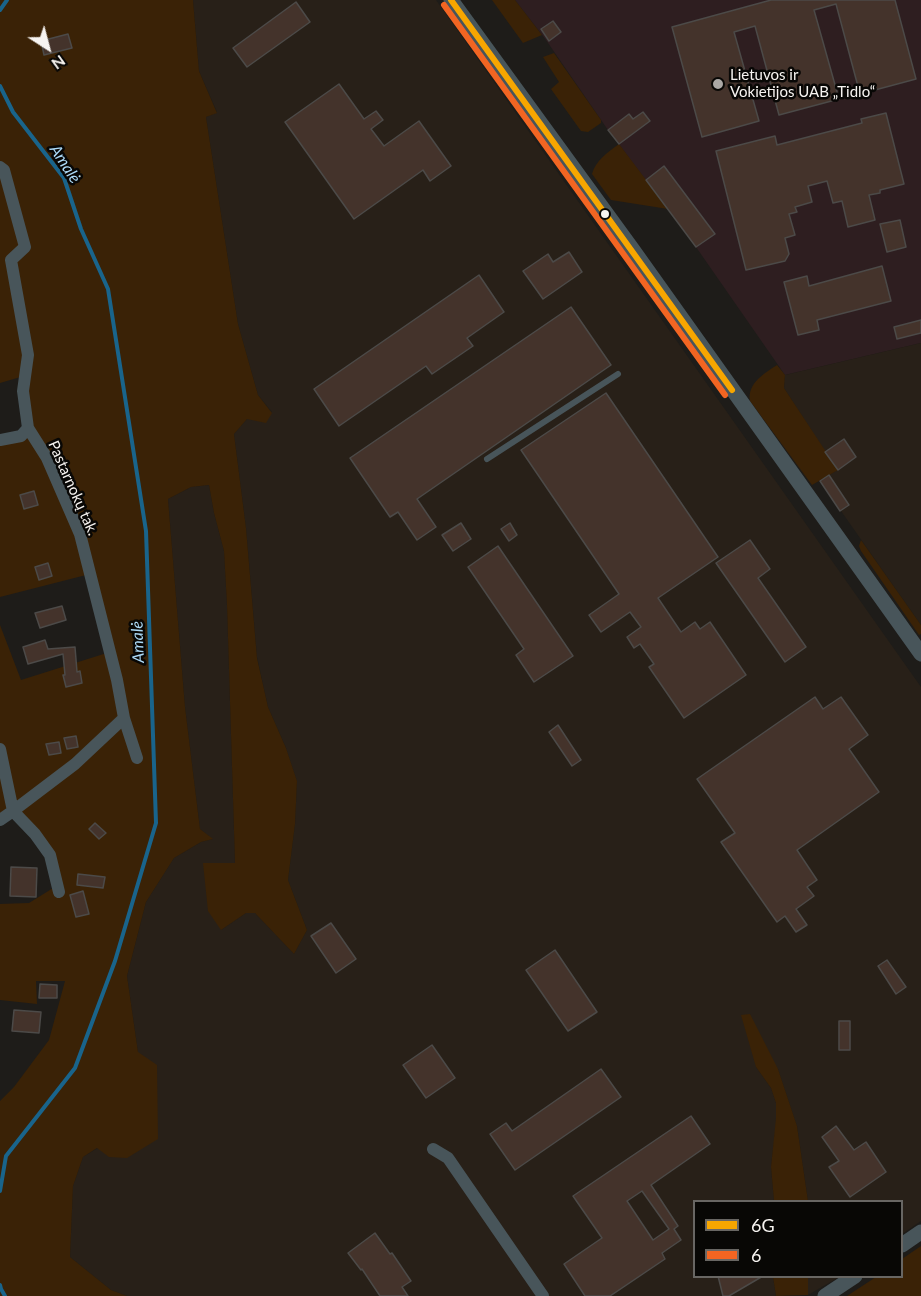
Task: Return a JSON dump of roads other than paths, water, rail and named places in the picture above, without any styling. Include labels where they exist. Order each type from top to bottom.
[{"type":"street","points":[[451,0],[633,250],[921,654]]},
{"type":"street","name":"Pastarnokų tak.","points":[[0,167],[4,171],[25,247],[11,260],[27,355],[23,391],[28,428],[47,458],[80,534],[117,680],[124,718],[137,758]]},
{"type":"street","points":[[0,440],[21,436],[28,428]]},
{"type":"street","points":[[0,820],[75,765],[124,718]]},
{"type":"street","points":[[0,749],[13,811],[35,834],[50,855],[59,892]]},
{"type":"street","points":[[433,1149],[448,1158],[543,1296]]},
{"type":"street","points":[[903,1244],[921,1232]]},
{"type":"street","points":[[825,1296],[852,1278]]},
{"type":"lane","points":[[487,459],[618,374]]},
{"type":"waterway","name":"Amalė","points":[[0,10],[7,0]]},
{"type":"waterway","name":"Amalė","points":[[0,86],[13,112],[64,178],[81,229],[108,289],[146,531],[156,823],[115,961],[75,1068],[6,1156],[0,1191]]},
{"type":"waterway","name":"Amalė","points":[[0,1285],[5,1296]]},
{"type":"place","name":"Lietuvos ir Vokietijos UAB „Tidlo“","points":[[718,84]]}]
